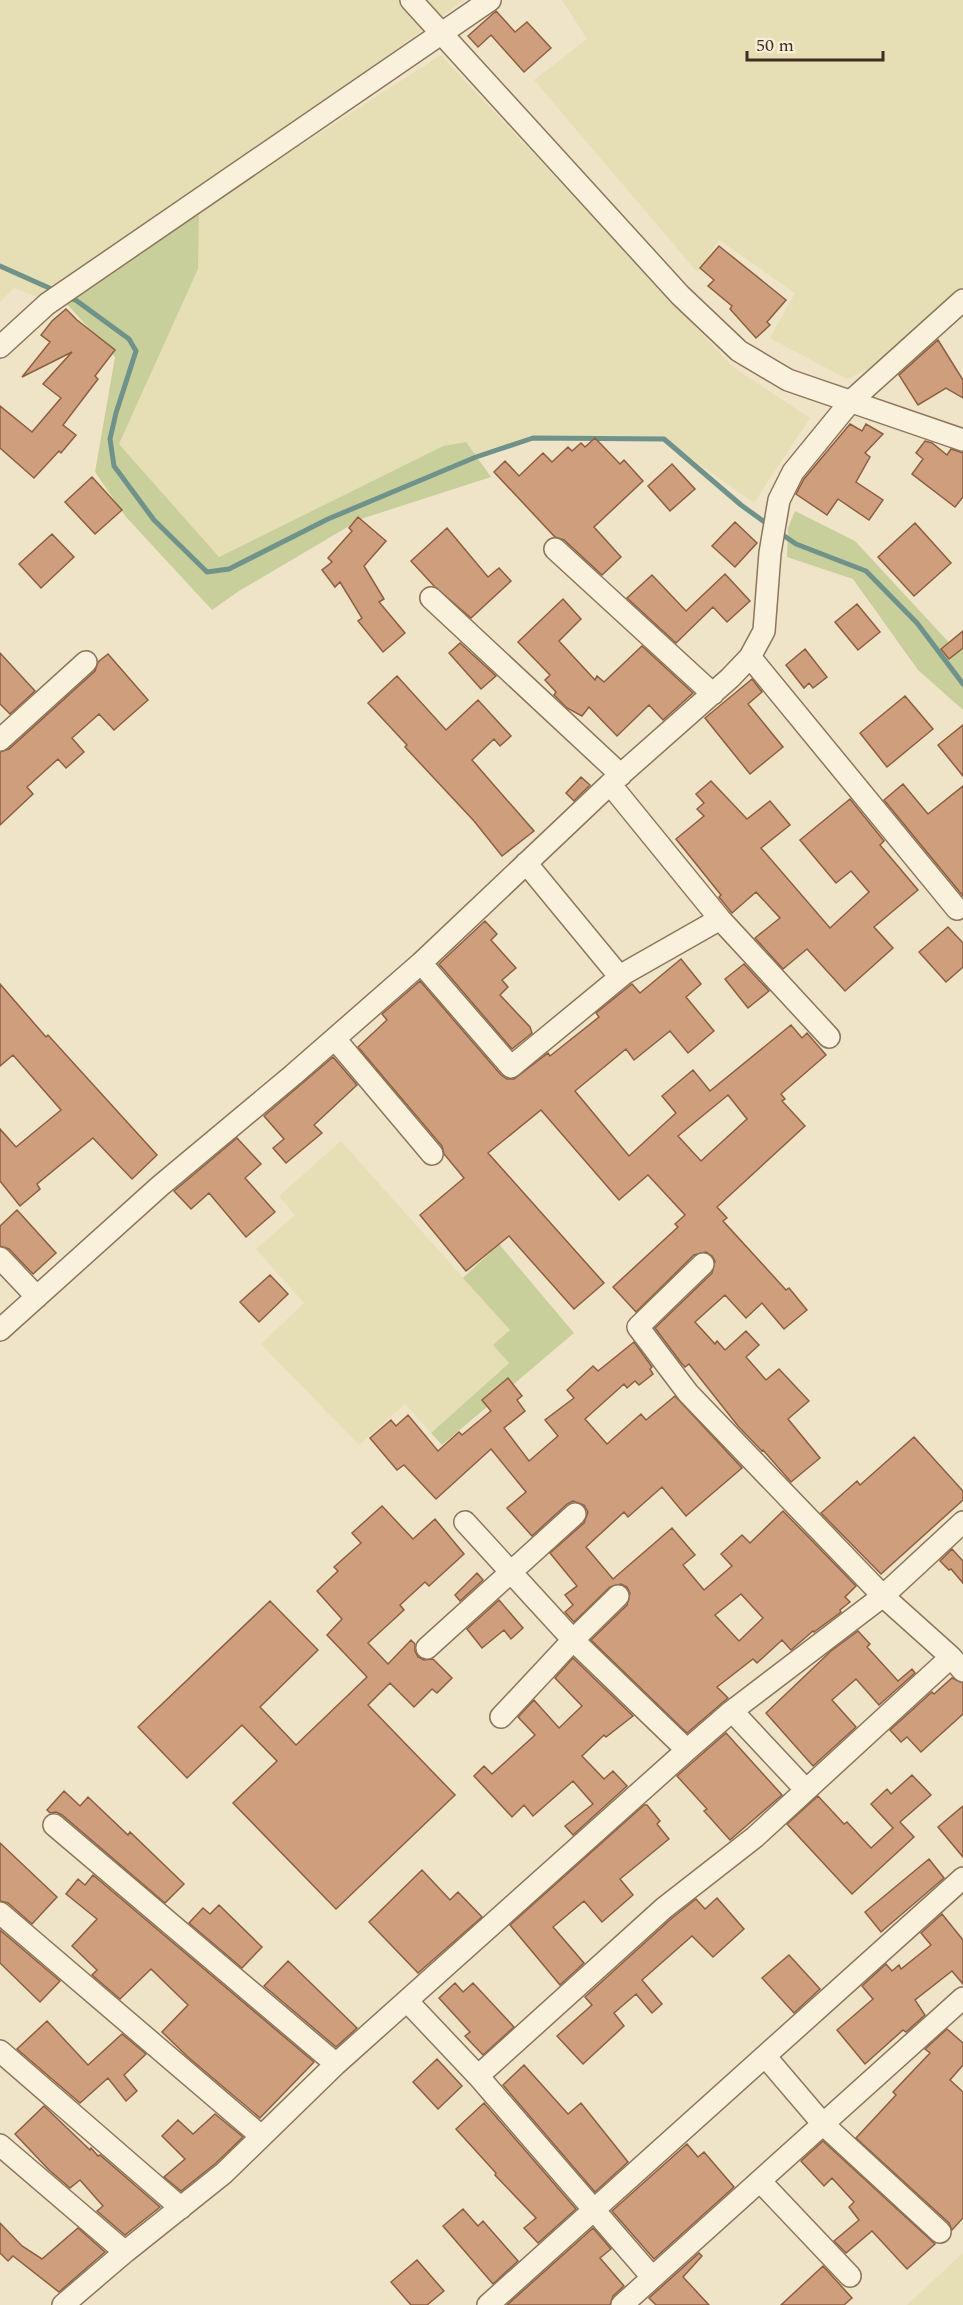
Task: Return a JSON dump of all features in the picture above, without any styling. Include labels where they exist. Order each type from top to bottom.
[{"type":"street","points":[[411,0],[680,295],[739,351],[789,380],[963,440]]},
{"type":"street","points":[[0,347],[47,304],[490,0]]},
{"type":"street","points":[[0,1330],[160,1186],[335,1039],[421,963],[750,657],[764,631],[770,553],[779,500],[793,472],[851,401],[963,300]]},
{"type":"street","points":[[555,549],[712,694]]},
{"type":"street","points":[[431,598],[616,780],[720,919],[829,1037]]},
{"type":"street","points":[[750,657],[957,909]]},
{"type":"street","points":[[4,728],[87,662]]},
{"type":"street","points":[[526,863],[620,977]]},
{"type":"street","points":[[421,963],[511,1067],[620,977],[720,919]]},
{"type":"street","points":[[335,1039],[432,1154]]},
{"type":"street","points":[[0,1258],[37,1297]]},
{"type":"street","points":[[478,2076],[664,1908],[755,1837],[806,1790],[957,1664],[883,1596],[688,1393],[638,1327],[703,1264]]},
{"type":"street","points":[[427,1648],[575,1514]]},
{"type":"street","points":[[465,1522],[573,1640],[687,1750]]},
{"type":"street","points":[[63,2305],[224,2173],[336,2064],[687,1750],[732,1711],[883,1596],[963,1522]]},
{"type":"street","points":[[501,1717],[618,1596]]},
{"type":"street","points":[[732,1711],[806,1790]]},
{"type":"street","points":[[54,1825],[336,2064]]},
{"type":"street","points":[[488,2305],[963,1878]]},
{"type":"street","points":[[0,1913],[261,2136]]},
{"type":"street","points":[[633,2302],[652,2277],[963,1998]]},
{"type":"street","points":[[408,2001],[478,2076],[652,2277]]},
{"type":"street","points":[[0,2051],[181,2208]]},
{"type":"street","points":[[765,2056],[823,2124],[940,2232]]},
{"type":"street","points":[[0,2145],[125,2252]]},
{"type":"street","points":[[760,2181],[850,2276]]},
{"type":"shaded area","points":[[0,0],[464,0],[158,221],[42,299],[14,288],[0,302]]},
{"type":"shaded area","points":[[562,0],[963,0],[963,305],[915,347],[847,379],[770,338],[795,293],[719,240],[698,273],[534,80],[587,39]]},
{"type":"shaded area","points":[[441,55],[733,367],[810,418],[754,503],[664,439],[533,438],[476,457],[466,442],[443,446],[219,557],[119,444],[198,269],[199,211]]},
{"type":"shaded area","points":[[341,1141],[510,1330],[509,1362],[431,1433],[405,1404],[359,1445],[261,1344],[304,1303],[256,1249],[295,1215],[279,1196]]},
{"type":"shaded area","points":[[963,2253],[963,2305],[907,2305]]},
{"type":"green space","points":[[199,211],[198,269],[119,444],[219,557],[443,446],[466,442],[491,477],[361,519],[239,591],[212,610],[126,517],[95,472],[115,357],[65,302]]},
{"type":"green space","points":[[795,511],[855,541],[956,650],[963,646],[963,710],[918,670],[853,579],[787,557],[788,528]]},
{"type":"green space","points":[[499,1244],[574,1333],[442,1445],[431,1433],[509,1363],[493,1345],[510,1330],[463,1278]]},
{"type":"building","points":[[496,11],[515,32],[527,22],[551,48],[524,72],[491,35],[478,47],[468,36]]},
{"type":"building","points":[[719,246],[786,300],[767,322],[770,325],[756,338],[730,309],[732,306],[708,286],[714,280],[700,268]]},
{"type":"building","points":[[66,309],[115,350],[95,376],[98,379],[63,425],[76,435],[61,453],[59,451],[34,478],[0,448],[0,406],[32,432],[61,398],[43,384],[72,352],[22,377],[50,342],[41,335]]},
{"type":"building","points":[[938,340],[963,380],[963,398],[946,388],[918,405],[899,375]]},
{"type":"building","points":[[850,424],[862,431],[866,424],[883,434],[865,453],[870,457],[856,482],[883,500],[869,520],[838,499],[827,515],[796,494],[804,479]]},
{"type":"building","points":[[595,438],[620,464],[624,460],[643,481],[594,527],[621,557],[602,575],[564,540],[555,537],[494,472],[505,461],[519,476],[543,453],[552,462],[568,447],[572,451],[581,443],[585,447]]},
{"type":"building","points":[[925,441],[932,443],[947,455],[951,449],[963,453],[963,497],[955,507],[912,474],[923,459],[916,453]]},
{"type":"building","points":[[672,464],[695,489],[670,511],[648,486]]},
{"type":"building","points":[[92,477],[122,510],[95,534],[65,502]]},
{"type":"building","points":[[358,517],[386,541],[364,566],[384,599],[379,602],[405,633],[383,652],[358,621],[362,618],[340,582],[335,587],[322,570],[332,562],[328,558],[352,531],[349,528]]},
{"type":"building","points":[[735,522],[757,543],[735,567],[712,546]]},
{"type":"building","points":[[915,523],[951,563],[914,596],[878,557]]},
{"type":"building","points":[[447,528],[488,577],[499,568],[511,581],[471,618],[434,586],[411,561]]},
{"type":"building","points":[[52,534],[74,557],[41,588],[19,564]]},
{"type":"building","points":[[725,574],[750,601],[727,622],[713,607],[676,643],[627,598],[652,575],[686,611]]},
{"type":"building","points":[[563,599],[581,619],[559,641],[595,680],[597,676],[604,682],[642,646],[693,693],[663,720],[649,705],[617,736],[589,707],[582,716],[567,708],[554,695],[556,692],[545,680],[550,675],[518,642]]},
{"type":"building","points":[[857,604],[880,632],[858,650],[835,622]]},
{"type":"building","points":[[963,631],[963,648],[949,659],[941,649]]},
{"type":"building","points":[[460,643],[496,676],[481,689],[449,653]]},
{"type":"building","points":[[805,649],[827,677],[813,688],[809,683],[804,688],[786,665]]},
{"type":"building","points":[[0,653],[35,691],[10,714],[0,704]]},
{"type":"building","points":[[108,654],[148,700],[114,730],[99,714],[72,738],[84,752],[66,768],[58,759],[27,787],[33,794],[0,825],[0,752],[9,749],[95,671],[98,662]]},
{"type":"building","points":[[397,676],[446,730],[478,700],[511,736],[500,746],[494,739],[472,760],[534,831],[502,856],[474,821],[405,747],[407,745],[368,703]]},
{"type":"building","points":[[752,679],[762,692],[748,704],[783,747],[750,774],[705,718]]},
{"type":"building","points":[[905,696],[933,729],[887,767],[860,733]]},
{"type":"building","points":[[963,725],[963,776],[938,745]]},
{"type":"building","points":[[581,777],[590,785],[574,801],[566,793]]},
{"type":"building","points":[[711,781],[747,819],[770,801],[790,825],[761,848],[830,928],[869,892],[851,871],[836,883],[800,840],[850,799],[884,841],[880,845],[918,890],[874,927],[893,948],[845,991],[807,949],[783,969],[755,938],[780,918],[756,892],[732,913],[719,897],[721,895],[676,839],[704,816],[697,809],[704,803],[696,794]]},
{"type":"building","points":[[903,784],[928,814],[963,786],[963,896],[884,800]]},
{"type":"building","points":[[485,921],[497,934],[491,940],[516,968],[502,980],[508,987],[500,995],[530,1027],[532,1033],[512,1049],[439,964]]},
{"type":"building","points":[[948,927],[963,943],[963,967],[946,982],[919,952]]},
{"type":"building","points":[[681,959],[701,984],[686,997],[714,1031],[688,1053],[670,1031],[634,1060],[626,1049],[575,1091],[629,1156],[676,1113],[662,1096],[693,1070],[710,1091],[791,1025],[802,1038],[807,1033],[826,1055],[781,1094],[785,1099],[782,1101],[805,1126],[717,1207],[727,1218],[723,1221],[786,1290],[789,1288],[807,1310],[784,1329],[762,1303],[746,1318],[725,1295],[695,1322],[715,1344],[717,1341],[725,1350],[746,1331],[759,1345],[746,1357],[766,1380],[779,1369],[809,1401],[788,1419],[820,1458],[791,1482],[738,1426],[689,1364],[685,1367],[682,1364],[655,1328],[712,1273],[715,1261],[712,1256],[706,1252],[694,1255],[636,1312],[613,1287],[678,1227],[675,1224],[685,1215],[648,1175],[619,1200],[541,1110],[488,1153],[604,1283],[574,1309],[509,1236],[466,1271],[420,1215],[464,1178],[444,1154],[442,1146],[358,1047],[387,1020],[382,1014],[420,981],[501,1075],[507,1079],[514,1079],[548,1053],[550,1056],[599,1017],[596,1013],[632,984],[640,993]],"holes":[[[728,1095],[747,1119],[701,1161],[678,1136]]]},
{"type":"building","points":[[744,964],[769,991],[748,1008],[725,979]]},
{"type":"building","points":[[0,984],[46,1037],[48,1035],[157,1155],[132,1179],[93,1138],[37,1184],[40,1189],[20,1206],[0,1181],[0,1129],[16,1147],[61,1110],[13,1055],[0,1066]]},
{"type":"building","points":[[333,1057],[357,1085],[314,1125],[322,1133],[286,1163],[273,1148],[284,1139],[264,1116]]},
{"type":"building","points":[[237,1138],[261,1164],[245,1178],[275,1212],[246,1237],[209,1193],[191,1209],[174,1191]]},
{"type":"building","points":[[17,1210],[56,1253],[33,1274],[9,1249],[0,1246],[0,1226]]},
{"type":"building","points":[[270,1275],[288,1294],[259,1322],[240,1302]]},
{"type":"building","points":[[634,1342],[652,1367],[650,1369],[653,1374],[639,1385],[635,1381],[627,1388],[624,1384],[585,1419],[607,1444],[641,1414],[646,1420],[675,1396],[742,1468],[686,1516],[662,1487],[628,1517],[624,1512],[586,1547],[613,1579],[672,1528],[695,1555],[683,1565],[704,1590],[732,1566],[721,1554],[742,1535],[750,1543],[783,1511],[856,1586],[845,1597],[850,1602],[840,1610],[841,1612],[813,1631],[791,1650],[782,1640],[757,1663],[753,1659],[717,1687],[728,1698],[687,1733],[591,1640],[627,1605],[630,1593],[627,1587],[621,1584],[610,1587],[574,1622],[565,1612],[573,1605],[565,1595],[577,1586],[550,1553],[584,1523],[588,1512],[584,1505],[573,1501],[567,1504],[532,1536],[507,1508],[526,1492],[491,1449],[436,1499],[404,1465],[397,1470],[370,1438],[391,1420],[396,1426],[408,1415],[438,1451],[459,1432],[462,1435],[491,1411],[482,1400],[508,1378],[522,1396],[517,1400],[525,1411],[504,1428],[529,1461],[558,1436],[545,1420],[574,1398],[567,1390],[593,1366],[598,1371]],"holes":[[[741,1594],[763,1618],[739,1641],[715,1615]]]},
{"type":"building","points":[[914,1437],[963,1491],[963,1500],[881,1574],[821,1513],[857,1481],[860,1485]]},
{"type":"building","points":[[382,1506],[413,1539],[435,1519],[464,1554],[429,1586],[425,1582],[400,1605],[404,1610],[368,1643],[388,1664],[411,1640],[415,1644],[418,1657],[424,1660],[433,1659],[452,1678],[437,1693],[432,1689],[414,1707],[390,1683],[368,1705],[455,1795],[336,1909],[233,1803],[277,1761],[242,1725],[187,1778],[138,1727],[270,1601],[318,1650],[260,1707],[296,1745],[367,1677],[327,1635],[342,1619],[317,1591],[338,1571],[334,1567],[361,1543],[352,1533]]},
{"type":"building","points":[[952,1549],[963,1561],[963,1583],[951,1569],[949,1570],[940,1561]]},
{"type":"building","points":[[477,1573],[483,1580],[460,1601],[455,1595]]},
{"type":"building","points":[[499,1600],[523,1628],[511,1639],[504,1630],[482,1648],[467,1629]]},
{"type":"building","points":[[858,1631],[870,1644],[867,1647],[898,1681],[912,1669],[915,1673],[879,1705],[856,1679],[832,1700],[856,1727],[813,1766],[766,1713],[831,1651]]},
{"type":"building","points":[[573,1658],[633,1716],[606,1737],[604,1735],[582,1756],[604,1779],[613,1771],[627,1786],[573,1835],[565,1826],[593,1804],[573,1781],[533,1816],[524,1805],[512,1817],[474,1776],[484,1766],[492,1774],[535,1735],[518,1717],[534,1700],[559,1728],[582,1706],[555,1678]]},
{"type":"building","points":[[952,1678],[963,1683],[963,1714],[921,1752],[907,1737],[901,1742],[890,1730],[932,1692],[934,1694]]},
{"type":"building","points":[[726,1733],[782,1795],[730,1840],[704,1811],[707,1809],[677,1776]]},
{"type":"building","points":[[912,1775],[931,1795],[900,1822],[914,1837],[852,1894],[787,1824],[818,1796],[871,1848],[893,1828],[871,1804],[887,1789],[891,1794]]},
{"type":"building","points":[[64,1791],[80,1806],[88,1797],[128,1835],[130,1832],[184,1884],[165,1903],[62,1815],[56,1812],[50,1813],[47,1810]]},
{"type":"building","points":[[644,1805],[647,1805],[660,1821],[657,1824],[669,1839],[620,1879],[633,1895],[602,1922],[584,1901],[553,1927],[584,1963],[560,1985],[510,1925]]},
{"type":"building","points":[[963,1806],[963,1857],[938,1827]]},
{"type":"building","points":[[0,1843],[57,1897],[32,1924],[8,1903],[0,1901]]},
{"type":"building","points":[[929,1859],[944,1878],[881,1932],[865,1912]]},
{"type":"building","points":[[422,1870],[450,1900],[458,1892],[482,1917],[418,1973],[369,1922]]},
{"type":"building","points":[[93,1875],[314,2062],[260,2118],[162,2032],[188,2005],[151,1969],[120,1999],[92,1975],[97,1970],[72,1946],[97,1919],[66,1894],[78,1879],[85,1885]]},
{"type":"building","points":[[717,1898],[744,1929],[713,1957],[692,1936],[642,1980],[662,2004],[652,2013],[636,1994],[614,2013],[624,2026],[583,2064],[557,2036],[592,2005],[585,1997],[696,1899],[705,1909]]},
{"type":"building","points":[[219,1905],[262,1947],[242,1968],[189,1923],[203,1908],[210,1914]]},
{"type":"building","points":[[942,1914],[963,1940],[963,1984],[952,1971],[915,2000],[925,2015],[906,2032],[903,2030],[865,2064],[837,2030],[873,1999],[862,1986],[886,1964],[892,1971],[899,1965],[901,1969],[931,1945],[921,1933]]},
{"type":"building","points":[[0,1930],[60,1981],[40,2002],[0,1963]]},
{"type":"building","points":[[789,1955],[820,1989],[794,2013],[762,1978]]},
{"type":"building","points":[[288,1961],[357,2028],[336,2047],[264,1986]]},
{"type":"building","points":[[455,1983],[463,1992],[473,1983],[514,2027],[483,2055],[465,2036],[470,2032],[439,1998]]},
{"type":"building","points":[[47,2021],[88,2065],[122,2034],[146,2054],[124,2075],[137,2091],[126,2101],[108,2078],[80,2103],[17,2049]]},
{"type":"building","points":[[947,2029],[963,2043],[963,2065],[950,2080],[963,2092],[963,2218],[952,2230],[949,2223],[856,2138],[896,2095],[893,2092],[930,2053],[925,2049]]},
{"type":"building","points":[[437,2059],[462,2086],[438,2109],[413,2082]]},
{"type":"building","points":[[524,2065],[568,2114],[581,2103],[628,2162],[595,2192],[503,2085]]},
{"type":"building","points":[[484,2103],[576,2209],[538,2243],[524,2228],[536,2218],[456,2129]]},
{"type":"building","points":[[44,2106],[90,2150],[91,2148],[98,2156],[100,2155],[160,2207],[125,2235],[97,2211],[103,2206],[80,2180],[70,2188],[49,2170],[15,2134]]},
{"type":"building","points":[[215,2114],[243,2137],[216,2163],[181,2191],[164,2177],[185,2159],[162,2136],[178,2120],[193,2134]]},
{"type":"building","points":[[823,2141],[935,2244],[907,2269],[872,2231],[846,2253],[834,2241],[859,2220],[849,2207],[854,2202],[832,2178],[824,2186],[801,2161]]},
{"type":"building","points":[[687,2144],[698,2157],[704,2152],[734,2187],[654,2259],[612,2211]]},
{"type":"building","points":[[463,2209],[478,2226],[483,2221],[518,2261],[493,2284],[443,2226]]},
{"type":"building","points":[[0,2223],[22,2246],[42,2259],[78,2228],[105,2252],[59,2292],[13,2256],[8,2261],[0,2253]]},
{"type":"building","points":[[593,2228],[611,2249],[600,2258],[624,2286],[613,2296],[610,2305],[507,2305]]},
{"type":"building","points":[[699,2253],[702,2256],[683,2277],[709,2305],[656,2305],[649,2298]]},
{"type":"building","points":[[417,2260],[444,2291],[427,2305],[411,2305],[391,2282]]},
{"type":"building","points":[[823,2266],[852,2298],[844,2305],[781,2305]]},
{"type":"waterway","points":[[0,266],[56,291]]},
{"type":"waterway","points":[[67,296],[129,339],[136,351],[110,439],[114,466],[154,520],[207,572],[229,569],[328,519],[476,457],[533,438],[664,439],[741,505],[770,526]]},
{"type":"waterway","points":[[780,533],[796,544],[866,571],[917,623],[963,684]]}]
